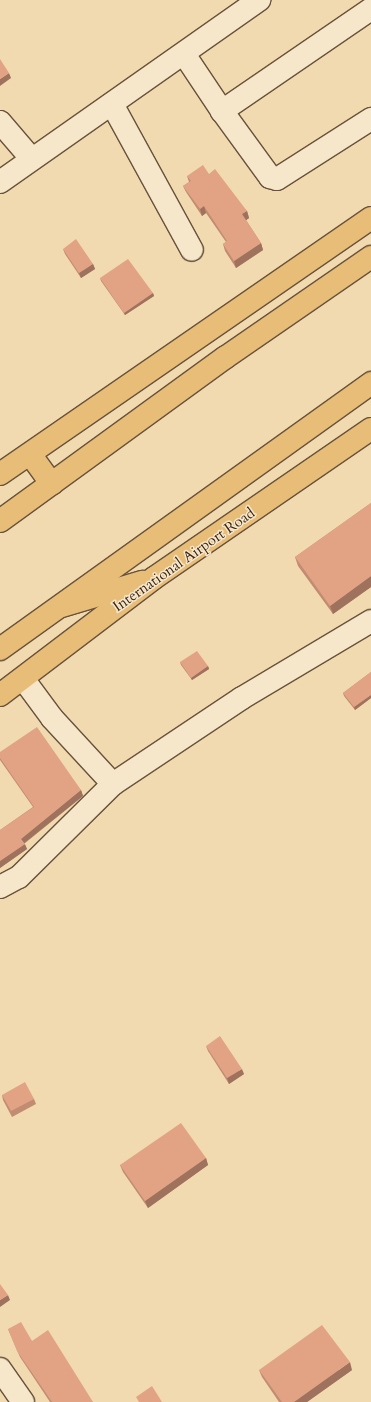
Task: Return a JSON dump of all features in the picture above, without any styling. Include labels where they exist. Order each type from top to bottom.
[{"type":"main road","points":[[0,474],[371,218]]},
{"type":"main road","points":[[0,521],[226,356],[371,257]]},
{"type":"main road","points":[[0,649],[300,432],[371,383]]},
{"type":"main road","name":"International Airport Road","points":[[0,695],[24,680],[154,578],[371,429]]},
{"type":"main road","points":[[30,454],[52,484]]},
{"type":"main road","points":[[60,607],[154,578]]},
{"type":"lane","points":[[0,182],[30,157],[112,104],[184,54],[248,3]]},
{"type":"lane","points":[[222,111],[371,9]]},
{"type":"lane","points":[[184,54],[222,111],[270,177],[277,179],[371,119]]},
{"type":"lane","points":[[112,104],[192,250]]},
{"type":"lane","points":[[0,122],[30,157]]},
{"type":"lane","points":[[0,887],[19,877],[114,784],[242,698],[371,621]]},
{"type":"lane","points":[[24,680],[52,718],[114,784]]},
{"type":"lane","points":[[0,1369],[23,1402]]},
{"type":"building","points":[[0,59],[9,73],[0,79]]},
{"type":"building","points":[[203,165],[209,174],[215,169],[247,211],[242,214],[261,243],[234,261],[223,244],[227,241],[204,206],[200,209],[183,186],[191,181],[187,176]]},
{"type":"building","points":[[76,239],[93,264],[79,273],[63,249]]},
{"type":"building","points":[[128,259],[153,293],[124,313],[100,278]]},
{"type":"building","points":[[371,503],[371,576],[330,606],[295,557]]},
{"type":"building","points":[[197,651],[208,666],[191,678],[180,662]]},
{"type":"building","points":[[371,672],[371,695],[354,707],[343,693]]},
{"type":"building","points":[[37,727],[81,790],[21,839],[25,844],[0,861],[0,830],[34,807],[0,758],[0,752]]},
{"type":"building","points":[[220,1036],[242,1069],[227,1078],[206,1046]]},
{"type":"building","points":[[25,1082],[34,1099],[11,1111],[2,1095]]},
{"type":"building","points":[[181,1123],[206,1158],[145,1201],[120,1165]]},
{"type":"building","points":[[0,1284],[8,1295],[0,1300]]},
{"type":"building","points":[[21,1322],[32,1341],[48,1330],[93,1402],[52,1402],[17,1351],[8,1329]]},
{"type":"building","points":[[322,1325],[350,1362],[294,1402],[282,1402],[259,1370]]},
{"type":"building","points":[[152,1386],[162,1402],[139,1402],[136,1397]]}]
